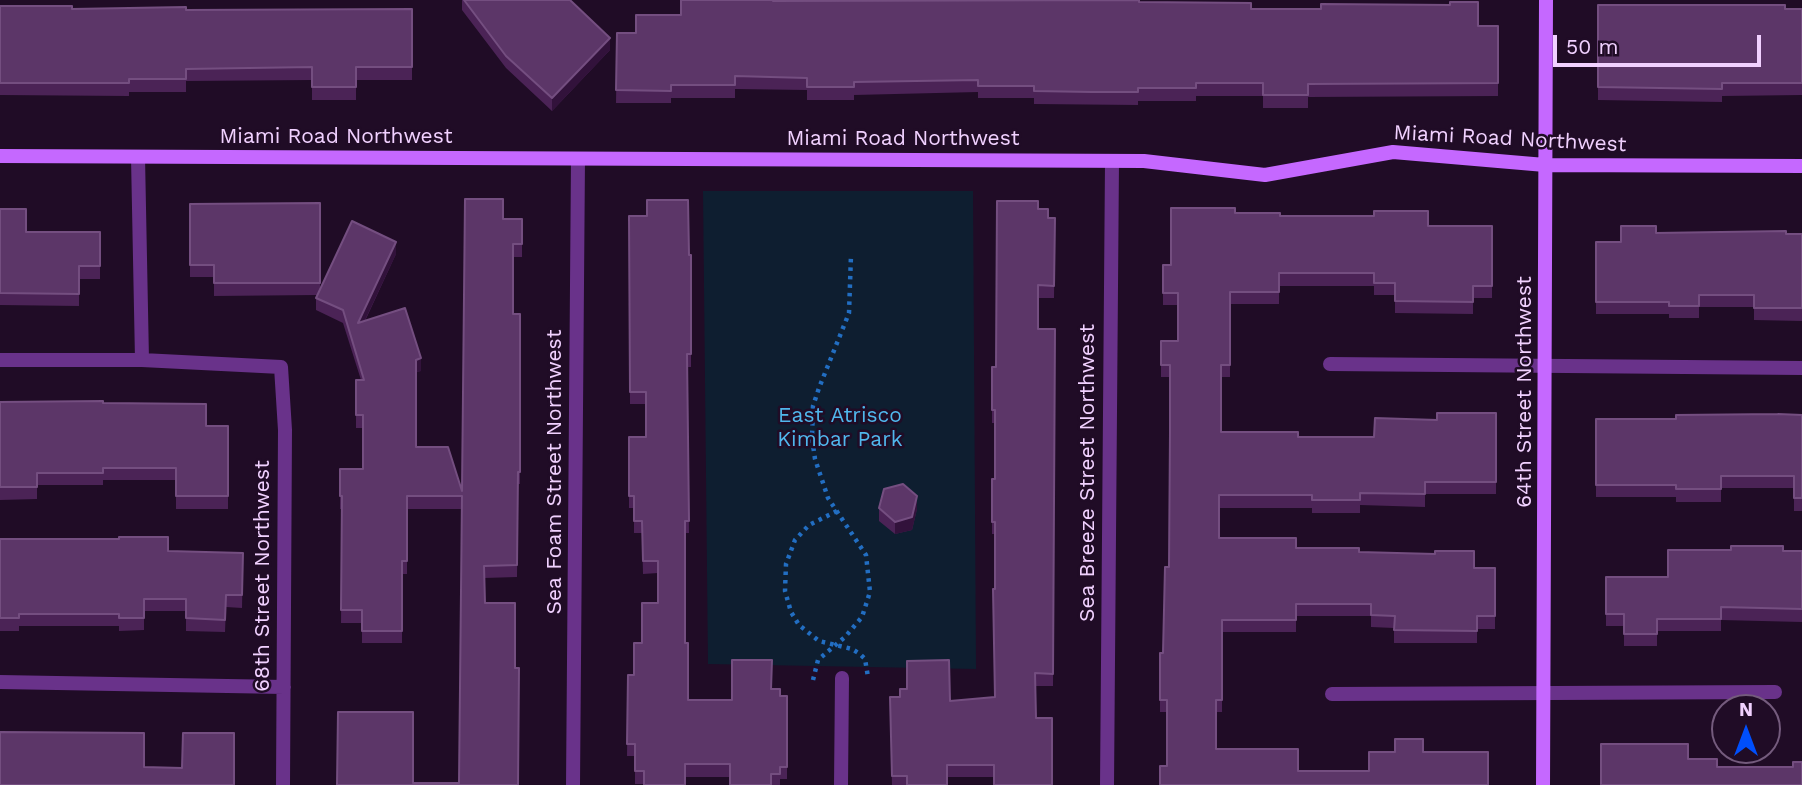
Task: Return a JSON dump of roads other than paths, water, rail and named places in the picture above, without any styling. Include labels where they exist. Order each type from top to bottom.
[{"type":"street","name":"64th Street Northwest","points":[[1543,785],[1547,366],[1546,0]]},
{"type":"street","name":"Miami Road Northwest","points":[[0,156],[1144,161],[1265,175],[1393,152],[1545,165],[1802,166]]},
{"type":"street","points":[[0,360],[142,360],[138,158]]},
{"type":"street","name":"Sea Foam Street Northwest","points":[[573,785],[579,159]]},
{"type":"street","name":"Sea Breeze Street Northwest","points":[[1107,785],[1112,162]]},
{"type":"street","name":"68th Street Northwest","points":[[142,360],[281,367],[285,430],[283,785]]},
{"type":"street","points":[[1330,364],[1802,368]]},
{"type":"street","points":[[841,785],[842,678]]},
{"type":"street","points":[[0,682],[284,687]]},
{"type":"street","points":[[1332,694],[1775,692]]},
{"type":"park label","name":"East Atrisco Kimbar Park","points":[[840,428]]}]
